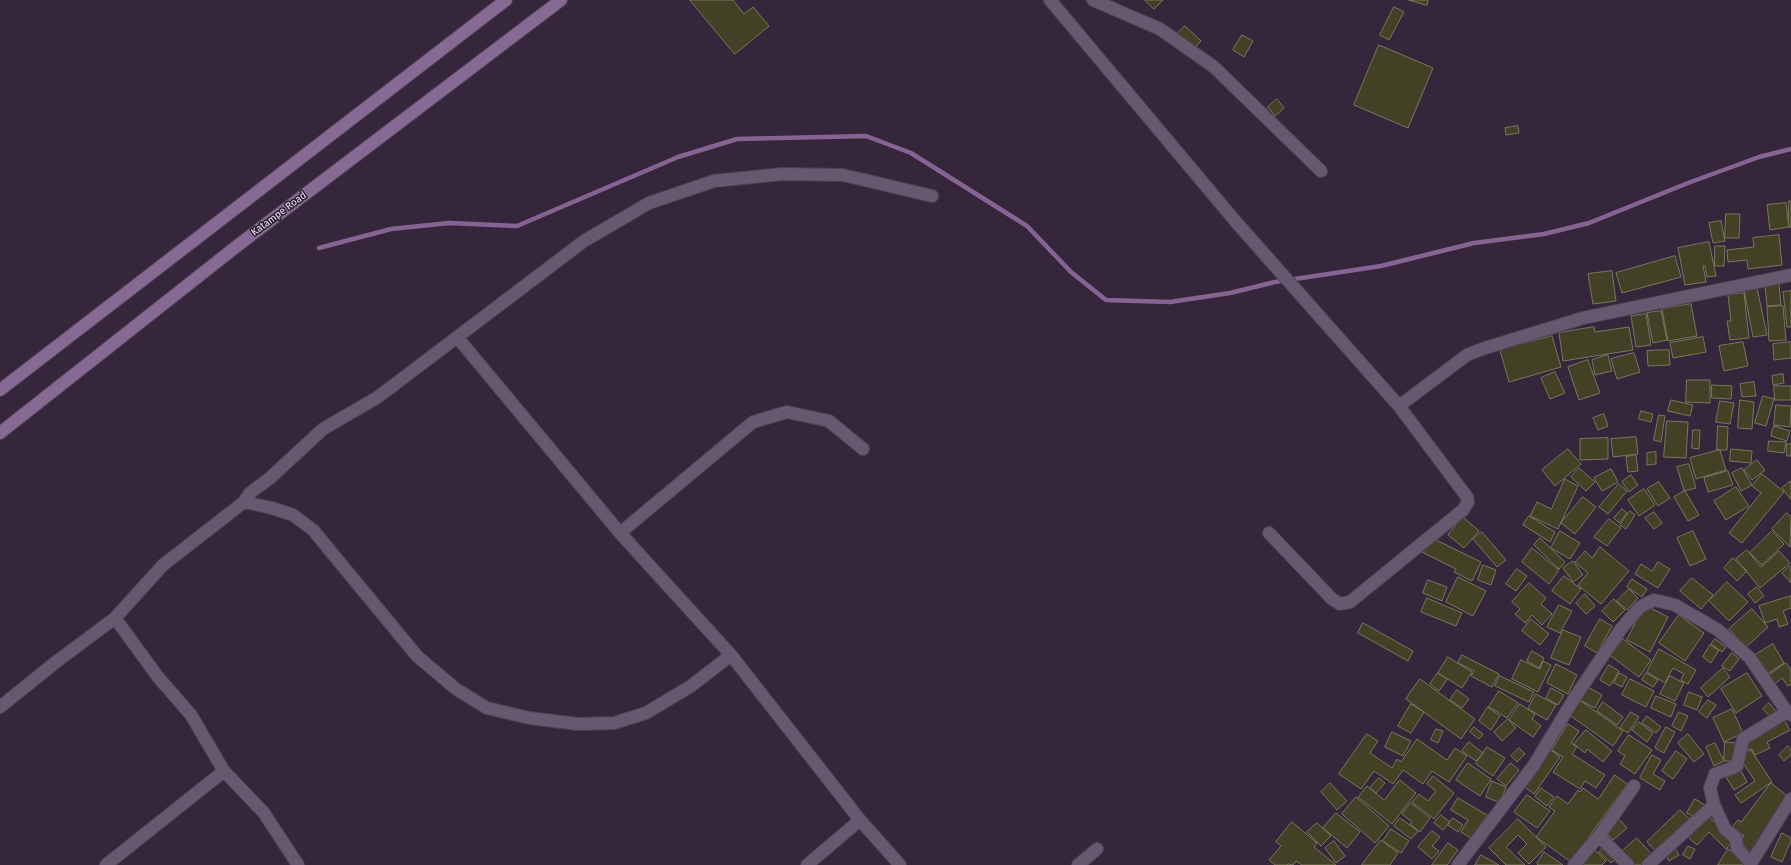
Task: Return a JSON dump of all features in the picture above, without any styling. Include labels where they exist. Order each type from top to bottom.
[{"type":"main road","points":[[0,390],[506,0]]},
{"type":"main road","name":"Katampe Road","points":[[0,433],[237,246],[561,0]]},
{"type":"street","points":[[1050,0],[1236,222],[1399,406],[1467,497],[1468,502],[1463,510],[1350,602],[1340,604],[1332,599],[1270,533]]},
{"type":"street","points":[[1093,0],[1160,29],[1214,67],[1321,171]]},
{"type":"street","points":[[0,707],[56,662],[115,618],[163,565],[244,502],[250,492],[270,478],[323,429],[378,396],[584,241],[649,203],[714,181],[783,174],[843,175],[932,196]]},
{"type":"street","points":[[1399,406],[1467,355],[1482,349],[1583,318],[1791,275]]},
{"type":"street","points":[[457,337],[620,533],[731,655],[860,820],[900,865]]},
{"type":"street","points":[[620,533],[753,422],[787,412],[829,421],[863,449]]},
{"type":"street","points":[[244,502],[272,508],[293,515],[313,530],[417,656],[456,689],[487,708],[529,718],[578,724],[614,723],[646,713],[691,686],[731,655]]},
{"type":"street","points":[[1458,865],[1534,765],[1575,697],[1621,629],[1640,607],[1654,600],[1674,605],[1718,630],[1750,658],[1789,714],[1742,739],[1737,766],[1715,774],[1710,788],[1714,805],[1725,829],[1736,838],[1737,848],[1751,864],[1791,799]]},
{"type":"street","points":[[115,618],[158,677],[191,715],[224,771],[264,813],[298,865]]},
{"type":"street","points":[[106,865],[224,771]]},
{"type":"street","points":[[1574,865],[1599,836],[1634,786]]},
{"type":"street","points":[[1648,865],[1714,805]]},
{"type":"street","points":[[807,865],[860,820]]},
{"type":"street","points":[[1599,836],[1628,865]]},
{"type":"street","points":[[1078,865],[1097,849]]},
{"type":"building","points":[[690,0],[733,0],[744,14],[753,7],[769,26],[735,54]]},
{"type":"building","points":[[1145,0],[1163,0],[1154,9]]},
{"type":"building","points":[[1409,0],[1428,0],[1427,5]]},
{"type":"building","points":[[1394,7],[1404,12],[1389,40],[1380,35]]},
{"type":"building","points":[[1185,26],[1201,41],[1193,49],[1177,34]]},
{"type":"building","points":[[1242,35],[1253,41],[1244,57],[1233,50]]},
{"type":"building","points":[[1379,45],[1433,68],[1408,128],[1354,105]]},
{"type":"building","points":[[1277,99],[1284,108],[1275,116],[1268,107]]},
{"type":"building","points":[[1518,126],[1519,133],[1506,135],[1505,128]]},
{"type":"building","points":[[1789,201],[1791,201],[1791,227],[1789,227]]},
{"type":"building","points":[[1786,203],[1789,227],[1770,230],[1767,205]]},
{"type":"building","points":[[1726,214],[1740,214],[1739,238],[1725,238]]},
{"type":"building","points":[[1721,221],[1725,241],[1713,243],[1709,223]]},
{"type":"building","points":[[1779,235],[1782,265],[1748,269],[1747,260],[1728,262],[1727,250],[1754,247],[1753,238]]},
{"type":"building","points":[[1709,242],[1716,276],[1707,277],[1705,266],[1703,266],[1706,282],[1685,285],[1678,248]]},
{"type":"building","points":[[1715,246],[1725,246],[1724,266],[1715,266]]},
{"type":"building","points":[[1675,256],[1681,277],[1622,293],[1616,273]]},
{"type":"building","points":[[1612,271],[1616,301],[1593,304],[1588,274]]},
{"type":"building","points":[[1779,284],[1781,305],[1767,306],[1765,285]]},
{"type":"building","points":[[1757,288],[1767,335],[1753,337],[1744,290]]},
{"type":"building","points":[[1791,291],[1791,327],[1787,327],[1783,292]]},
{"type":"building","points":[[1744,293],[1749,338],[1730,340],[1727,321],[1731,321],[1728,295]]},
{"type":"building","points":[[1691,304],[1697,336],[1668,341],[1662,309]]},
{"type":"building","points":[[1783,306],[1786,340],[1769,341],[1767,307]]},
{"type":"building","points":[[1661,311],[1667,340],[1653,343],[1647,313]]},
{"type":"building","points":[[1646,314],[1651,345],[1636,347],[1631,316]]},
{"type":"building","points":[[1594,327],[1595,332],[1629,327],[1633,350],[1563,361],[1559,333]]},
{"type":"building","points":[[1552,336],[1561,367],[1509,382],[1500,350]]},
{"type":"building","points":[[1703,337],[1706,352],[1673,358],[1670,343]]},
{"type":"building","points":[[1743,342],[1748,366],[1724,371],[1719,346]]},
{"type":"building","points":[[1791,342],[1791,358],[1774,360],[1773,344]]},
{"type":"building","points":[[1669,350],[1670,365],[1648,366],[1647,351]]},
{"type":"building","points":[[1634,353],[1640,372],[1617,379],[1611,359]]},
{"type":"building","points":[[1608,355],[1612,371],[1595,375],[1592,360]]},
{"type":"building","points":[[1588,360],[1600,393],[1579,400],[1568,367]]},
{"type":"building","points":[[1555,372],[1565,393],[1550,399],[1541,378]]},
{"type":"building","points":[[1783,374],[1784,383],[1773,385],[1772,376]]},
{"type":"building","points":[[1687,380],[1710,380],[1710,403],[1686,402]]},
{"type":"building","points":[[1754,382],[1756,396],[1742,397],[1740,384]]},
{"type":"building","points":[[1712,385],[1732,386],[1731,399],[1712,398]]},
{"type":"building","points":[[1774,386],[1791,386],[1791,400],[1775,400]]},
{"type":"building","points":[[1763,396],[1774,399],[1766,426],[1755,423]]},
{"type":"building","points":[[1671,400],[1693,405],[1690,416],[1668,411]]},
{"type":"building","points":[[1740,400],[1754,402],[1752,429],[1738,428]]},
{"type":"building","points":[[1720,401],[1734,403],[1730,424],[1716,422]]},
{"type":"building","points":[[1776,405],[1791,406],[1790,427],[1774,425]]},
{"type":"building","points":[[1641,411],[1653,414],[1651,422],[1639,419]]},
{"type":"building","points":[[1604,414],[1608,426],[1598,430],[1593,418]]},
{"type":"building","points":[[1659,415],[1665,416],[1661,442],[1654,440]]},
{"type":"building","points":[[1667,421],[1688,422],[1686,458],[1664,457]]},
{"type":"building","points":[[1718,426],[1728,427],[1727,450],[1717,450]]},
{"type":"building","points":[[1774,426],[1790,431],[1787,441],[1771,436]]},
{"type":"building","points":[[1693,430],[1700,430],[1699,449],[1692,448]]},
{"type":"building","points":[[1636,437],[1638,454],[1613,457],[1611,439]]},
{"type":"building","points":[[1608,438],[1608,459],[1580,460],[1580,439]]},
{"type":"building","points":[[1769,441],[1786,442],[1784,453],[1768,451]]},
{"type":"building","points":[[1787,444],[1791,444],[1791,456],[1787,456]]},
{"type":"building","points":[[1568,449],[1581,464],[1555,486],[1542,470]]},
{"type":"building","points":[[1731,449],[1752,451],[1751,463],[1730,461]]},
{"type":"building","points":[[1720,450],[1726,470],[1696,479],[1690,458]]},
{"type":"building","points":[[1656,452],[1656,464],[1647,465],[1647,453]]},
{"type":"building","points":[[1636,455],[1638,471],[1628,472],[1626,457]]},
{"type":"building","points":[[1757,460],[1765,470],[1752,480],[1744,470]]},
{"type":"building","points":[[1689,464],[1696,488],[1684,491],[1677,467]]},
{"type":"building","points":[[1579,468],[1595,482],[1586,491],[1571,477]]},
{"type":"building","points":[[1742,468],[1752,485],[1741,491],[1732,473]]},
{"type":"building","points":[[1611,469],[1618,482],[1602,491],[1594,478]]},
{"type":"building","points":[[1728,471],[1733,485],[1708,492],[1704,478]]},
{"type":"building","points":[[1762,474],[1784,492],[1742,543],[1729,533],[1761,493],[1752,486]]},
{"type":"building","points":[[1631,475],[1638,485],[1629,492],[1622,482]]},
{"type":"building","points":[[1565,479],[1578,486],[1558,529],[1530,516],[1537,502],[1551,509]]},
{"type":"building","points":[[1791,481],[1791,500],[1782,488]]},
{"type":"building","points":[[1659,482],[1670,498],[1658,506],[1647,489]]},
{"type":"building","points":[[1619,484],[1627,491],[1608,514],[1599,507]]},
{"type":"building","points":[[1736,487],[1749,506],[1726,520],[1714,501]]},
{"type":"building","points":[[1644,489],[1655,505],[1639,516],[1628,500]]},
{"type":"building","points":[[1685,491],[1699,515],[1688,521],[1674,497]]},
{"type":"building","points":[[1583,497],[1596,507],[1575,534],[1561,523]]},
{"type":"building","points":[[1622,509],[1627,513],[1619,523],[1614,518]]},
{"type":"building","points":[[1630,511],[1635,515],[1626,529],[1620,525]]},
{"type":"building","points":[[1654,512],[1662,523],[1654,529],[1645,518]]},
{"type":"building","points":[[1787,513],[1791,517],[1790,547],[1772,529]]},
{"type":"building","points":[[1529,516],[1555,532],[1550,542],[1523,525]]},
{"type":"building","points":[[1463,517],[1479,531],[1464,548],[1448,535]]},
{"type":"building","points":[[1609,519],[1621,528],[1607,546],[1594,537]]},
{"type":"building","points":[[1560,531],[1580,543],[1570,559],[1551,548]]},
{"type":"building","points":[[1693,531],[1706,559],[1690,566],[1677,538]]},
{"type":"building","points":[[1772,531],[1784,544],[1762,565],[1750,553]]},
{"type":"building","points":[[1482,532],[1506,560],[1497,567],[1473,539]]},
{"type":"building","points":[[1430,537],[1481,562],[1472,581],[1454,572],[1456,569],[1422,552]]},
{"type":"building","points":[[1540,538],[1565,562],[1559,569],[1534,545]]},
{"type":"building","points":[[1600,547],[1629,571],[1601,604],[1578,585],[1588,573],[1575,562],[1585,551],[1592,558]]},
{"type":"building","points":[[1532,548],[1559,570],[1549,584],[1522,562]]},
{"type":"building","points":[[1747,550],[1761,567],[1779,551],[1790,563],[1760,588],[1736,559]]},
{"type":"building","points":[[1733,558],[1747,571],[1737,581],[1724,568]]},
{"type":"building","points":[[1573,561],[1583,575],[1573,582],[1563,568]]},
{"type":"building","points":[[1658,562],[1670,569],[1658,588],[1635,574],[1641,564],[1652,571]]},
{"type":"building","points":[[1483,565],[1496,570],[1491,585],[1478,580]]},
{"type":"building","points":[[1790,566],[1791,567],[1791,583],[1782,573]]},
{"type":"building","points":[[1517,569],[1527,576],[1516,591],[1506,584]]},
{"type":"building","points":[[1564,576],[1581,589],[1570,604],[1552,591]]},
{"type":"building","points":[[1458,577],[1486,591],[1473,616],[1446,602]]},
{"type":"building","points":[[1692,578],[1713,595],[1701,609],[1680,591]]},
{"type":"building","points":[[1632,579],[1647,589],[1642,597],[1627,587]]},
{"type":"building","points":[[1428,580],[1447,587],[1442,601],[1423,593]]},
{"type":"building","points":[[1727,582],[1748,602],[1729,621],[1709,601]]},
{"type":"building","points":[[1529,583],[1546,598],[1541,604],[1552,614],[1542,625],[1532,615],[1525,623],[1515,614],[1520,609],[1512,602]]},
{"type":"building","points":[[1757,587],[1764,596],[1755,603],[1748,594]]},
{"type":"building","points":[[1629,589],[1638,598],[1627,610],[1617,601]]},
{"type":"building","points":[[1585,594],[1595,606],[1586,614],[1576,603]]},
{"type":"building","points":[[1791,596],[1791,608],[1783,611],[1788,624],[1779,627],[1777,619],[1765,623],[1759,606]]},
{"type":"building","points":[[1427,598],[1462,613],[1456,626],[1421,612]]},
{"type":"building","points":[[1614,599],[1625,610],[1613,622],[1602,611]]},
{"type":"building","points":[[1559,605],[1572,611],[1560,633],[1547,627]]},
{"type":"building","points":[[1645,605],[1668,617],[1650,652],[1627,640]]},
{"type":"building","points":[[1752,609],[1768,627],[1746,647],[1729,629]]},
{"type":"building","points":[[1679,615],[1704,633],[1685,661],[1659,643]]},
{"type":"building","points":[[1531,619],[1549,634],[1540,645],[1522,631]]},
{"type":"building","points":[[1600,619],[1612,626],[1597,653],[1585,646]]},
{"type":"building","points":[[1363,623],[1413,651],[1408,661],[1358,633]]},
{"type":"building","points":[[1563,630],[1581,637],[1569,665],[1551,658]]},
{"type":"building","points":[[1623,639],[1651,660],[1639,677],[1611,656]]},
{"type":"building","points":[[1715,639],[1726,647],[1722,652],[1711,644]]},
{"type":"building","points":[[1773,644],[1784,663],[1764,676],[1752,657]]},
{"type":"building","points":[[1710,645],[1719,650],[1711,663],[1703,657]]},
{"type":"building","points":[[1659,649],[1696,670],[1688,684],[1681,680],[1684,674],[1673,668],[1665,683],[1647,672]]},
{"type":"building","points":[[1532,651],[1544,658],[1539,668],[1527,661]]},
{"type":"building","points":[[1732,653],[1739,659],[1730,671],[1722,666]]},
{"type":"building","points":[[1462,655],[1499,674],[1492,687],[1471,676],[1474,671],[1458,663]]},
{"type":"building","points":[[1448,657],[1472,672],[1462,688],[1438,673]]},
{"type":"building","points":[[1521,660],[1540,669],[1543,661],[1551,665],[1538,692],[1512,679]]},
{"type":"building","points":[[1786,663],[1791,670],[1791,684],[1788,686],[1782,678],[1772,686],[1765,678]]},
{"type":"building","points":[[1556,664],[1577,675],[1568,694],[1547,683]]},
{"type":"building","points":[[1609,665],[1619,671],[1610,686],[1600,680]]},
{"type":"building","points":[[1723,668],[1730,677],[1708,697],[1701,688]]},
{"type":"building","points":[[1438,673],[1447,679],[1439,691],[1430,684]]},
{"type":"building","points":[[1619,673],[1627,677],[1622,687],[1614,683]]},
{"type":"building","points":[[1646,673],[1658,680],[1653,687],[1642,680]]},
{"type":"building","points":[[1747,673],[1762,696],[1736,713],[1721,689]]},
{"type":"building","points":[[1500,676],[1534,692],[1529,702],[1495,686]]},
{"type":"building","points":[[1670,676],[1684,683],[1675,701],[1660,694]]},
{"type":"building","points":[[1420,679],[1475,719],[1461,739],[1406,699]]},
{"type":"building","points":[[1630,679],[1654,691],[1646,707],[1622,695]]},
{"type":"building","points":[[1588,687],[1602,695],[1595,708],[1580,700]]},
{"type":"building","points":[[1551,688],[1564,695],[1558,705],[1546,698]]},
{"type":"building","points":[[1457,690],[1469,699],[1462,708],[1450,700]]},
{"type":"building","points":[[1499,691],[1518,703],[1507,718],[1489,707]]},
{"type":"building","points":[[1689,692],[1702,697],[1697,710],[1684,705]]},
{"type":"building","points":[[1536,694],[1556,705],[1547,720],[1528,709]]},
{"type":"building","points":[[1656,696],[1676,704],[1671,717],[1651,708]]},
{"type":"building","points":[[1578,699],[1623,731],[1613,746],[1568,714]]},
{"type":"building","points":[[1708,700],[1716,705],[1707,718],[1699,712]]},
{"type":"building","points":[[1603,702],[1623,717],[1617,725],[1597,711]]},
{"type":"building","points":[[1769,703],[1778,714],[1772,719],[1763,709]]},
{"type":"building","points":[[1411,704],[1424,712],[1411,733],[1398,726]]},
{"type":"building","points":[[1520,704],[1535,714],[1532,719],[1541,726],[1533,737],[1509,720]]},
{"type":"building","points":[[1488,707],[1500,716],[1491,730],[1479,721]]},
{"type":"building","points":[[1732,709],[1743,733],[1724,742],[1713,718]]},
{"type":"building","points":[[1631,712],[1639,717],[1628,733],[1620,728]]},
{"type":"building","points":[[1679,712],[1688,716],[1681,731],[1672,726]]},
{"type":"building","points":[[1647,716],[1661,727],[1656,733],[1642,723]]},
{"type":"building","points":[[1508,719],[1516,728],[1502,741],[1494,732]]},
{"type":"building","points":[[1784,720],[1790,730],[1767,742],[1770,748],[1755,755],[1752,749],[1749,750],[1744,741]]},
{"type":"building","points":[[1639,722],[1653,733],[1647,742],[1632,730]]},
{"type":"building","points":[[1568,724],[1579,731],[1571,743],[1577,747],[1572,754],[1605,775],[1596,788],[1585,781],[1580,789],[1553,772],[1563,757],[1552,750]]},
{"type":"building","points":[[1474,727],[1483,734],[1479,739],[1470,732]]},
{"type":"building","points":[[1666,727],[1675,732],[1664,753],[1655,748]]},
{"type":"building","points":[[1436,729],[1443,731],[1438,743],[1431,740]]},
{"type":"building","points":[[1586,730],[1612,751],[1603,762],[1587,749],[1585,753],[1574,744]]},
{"type":"building","points":[[1392,732],[1411,741],[1403,756],[1385,747]]},
{"type":"building","points":[[1367,734],[1378,741],[1370,753],[1392,768],[1397,759],[1401,762],[1417,739],[1447,760],[1455,748],[1467,756],[1449,782],[1432,771],[1423,784],[1403,770],[1393,784],[1374,771],[1361,789],[1339,774]]},
{"type":"building","points":[[1688,734],[1704,754],[1694,762],[1678,743]]},
{"type":"building","points":[[1629,735],[1652,750],[1635,774],[1620,764],[1625,756],[1618,751]]},
{"type":"building","points":[[1469,742],[1483,753],[1476,761],[1462,751]]},
{"type":"building","points":[[1725,742],[1738,743],[1737,761],[1724,761]]},
{"type":"building","points":[[1715,743],[1724,761],[1714,766],[1706,747]]},
{"type":"building","points":[[1788,746],[1791,749],[1791,755],[1784,761],[1779,755]]},
{"type":"building","points":[[1487,747],[1505,758],[1493,776],[1476,764]]},
{"type":"building","points":[[1519,748],[1525,754],[1517,762],[1511,756]]},
{"type":"building","points":[[1548,748],[1560,757],[1534,794],[1522,785]]},
{"type":"building","points":[[1751,750],[1772,782],[1741,803],[1735,795],[1755,781],[1739,757]]},
{"type":"building","points":[[1676,751],[1687,759],[1673,779],[1662,771]]},
{"type":"building","points":[[1652,755],[1661,760],[1653,774],[1665,781],[1660,790],[1640,778]]},
{"type":"building","points":[[1468,763],[1491,779],[1480,796],[1456,780]]},
{"type":"building","points":[[1511,763],[1519,770],[1506,786],[1497,779]]},
{"type":"building","points":[[1740,769],[1747,782],[1734,790],[1726,777]]},
{"type":"building","points":[[1615,775],[1627,784],[1571,862],[1536,837],[1555,811],[1549,807],[1557,796],[1568,804],[1578,790],[1580,792],[1583,788],[1598,799]]},
{"type":"building","points":[[1433,776],[1454,793],[1434,819],[1412,802],[1419,794],[1428,801],[1436,791],[1427,784]]},
{"type":"building","points":[[1379,778],[1385,783],[1376,793],[1370,788]]},
{"type":"building","points":[[1400,780],[1416,793],[1392,824],[1358,797],[1367,786],[1384,800]]},
{"type":"building","points":[[1492,781],[1506,787],[1500,803],[1486,797]]},
{"type":"building","points":[[1330,783],[1347,801],[1337,810],[1321,792]]},
{"type":"building","points":[[1771,783],[1791,799],[1749,853],[1738,844],[1744,836],[1732,827],[1738,820],[1741,822]]},
{"type":"building","points":[[1541,788],[1554,797],[1547,806],[1535,797]]},
{"type":"building","points":[[1527,795],[1550,811],[1537,828],[1514,812]]},
{"type":"building","points":[[1356,797],[1389,826],[1375,843],[1342,814]]},
{"type":"building","points":[[1458,798],[1487,815],[1472,839],[1461,832],[1468,820],[1451,810]]},
{"type":"building","points":[[1695,799],[1705,805],[1697,819],[1687,813]]},
{"type":"building","points":[[1411,803],[1430,818],[1420,832],[1410,824],[1412,822],[1402,814]]},
{"type":"building","points":[[1680,810],[1692,821],[1658,854],[1647,842]]},
{"type":"building","points":[[1336,813],[1360,832],[1347,848],[1323,828]]},
{"type":"building","points":[[1441,815],[1450,822],[1443,830],[1434,823]]},
{"type":"building","points":[[1709,817],[1734,840],[1726,849],[1709,832],[1697,845],[1689,838]]},
{"type":"building","points":[[1400,818],[1418,831],[1411,839],[1394,826]]},
{"type":"building","points":[[1453,818],[1463,825],[1458,832],[1448,825]]},
{"type":"building","points":[[1518,819],[1546,847],[1529,864],[1518,853],[1527,844],[1518,835],[1506,847],[1525,865],[1506,865],[1489,848]]},
{"type":"building","points":[[1619,819],[1627,828],[1613,840],[1605,831]]},
{"type":"building","points":[[1292,822],[1317,843],[1314,847],[1336,865],[1302,865],[1296,861],[1293,865],[1275,865],[1269,860],[1281,846],[1276,842]]},
{"type":"building","points":[[1317,823],[1331,836],[1321,846],[1307,832]]},
{"type":"building","points":[[1391,829],[1409,841],[1401,853],[1383,841]]},
{"type":"building","points":[[1432,831],[1440,837],[1432,846],[1439,851],[1432,859],[1418,847]]},
{"type":"building","points":[[1782,833],[1791,838],[1791,840],[1782,862],[1771,857]]},
{"type":"building","points":[[1637,838],[1654,857],[1645,865],[1631,865],[1620,853]]},
{"type":"building","points":[[1381,840],[1398,853],[1390,865],[1362,865]]},
{"type":"building","points":[[1334,841],[1345,856],[1336,863],[1325,848]]},
{"type":"building","points":[[1448,843],[1458,850],[1447,865],[1432,865]]},
{"type":"building","points":[[1607,844],[1618,855],[1611,863],[1599,852]]},
{"type":"building","points":[[1688,846],[1695,849],[1690,859],[1683,855]]},
{"type":"building","points":[[1675,848],[1679,855],[1669,861],[1665,854]]},
{"type":"building","points":[[1728,849],[1746,860],[1743,865],[1718,865]]},
{"type":"building","points":[[1595,850],[1606,861],[1602,865],[1581,865]]},
{"type":"building","points":[[1544,852],[1563,865],[1538,865],[1537,864]]},
{"type":"building","points":[[1481,855],[1499,865],[1475,865]]},
{"type":"waterway","points":[[319,248],[391,229],[449,223],[517,226],[678,157],[737,139],[866,136],[911,153],[1027,226],[1071,272],[1106,300],[1170,302],[1230,293],[1275,282],[1381,266],[1474,243],[1544,234],[1589,223],[1688,183],[1759,157],[1791,149]]}]
